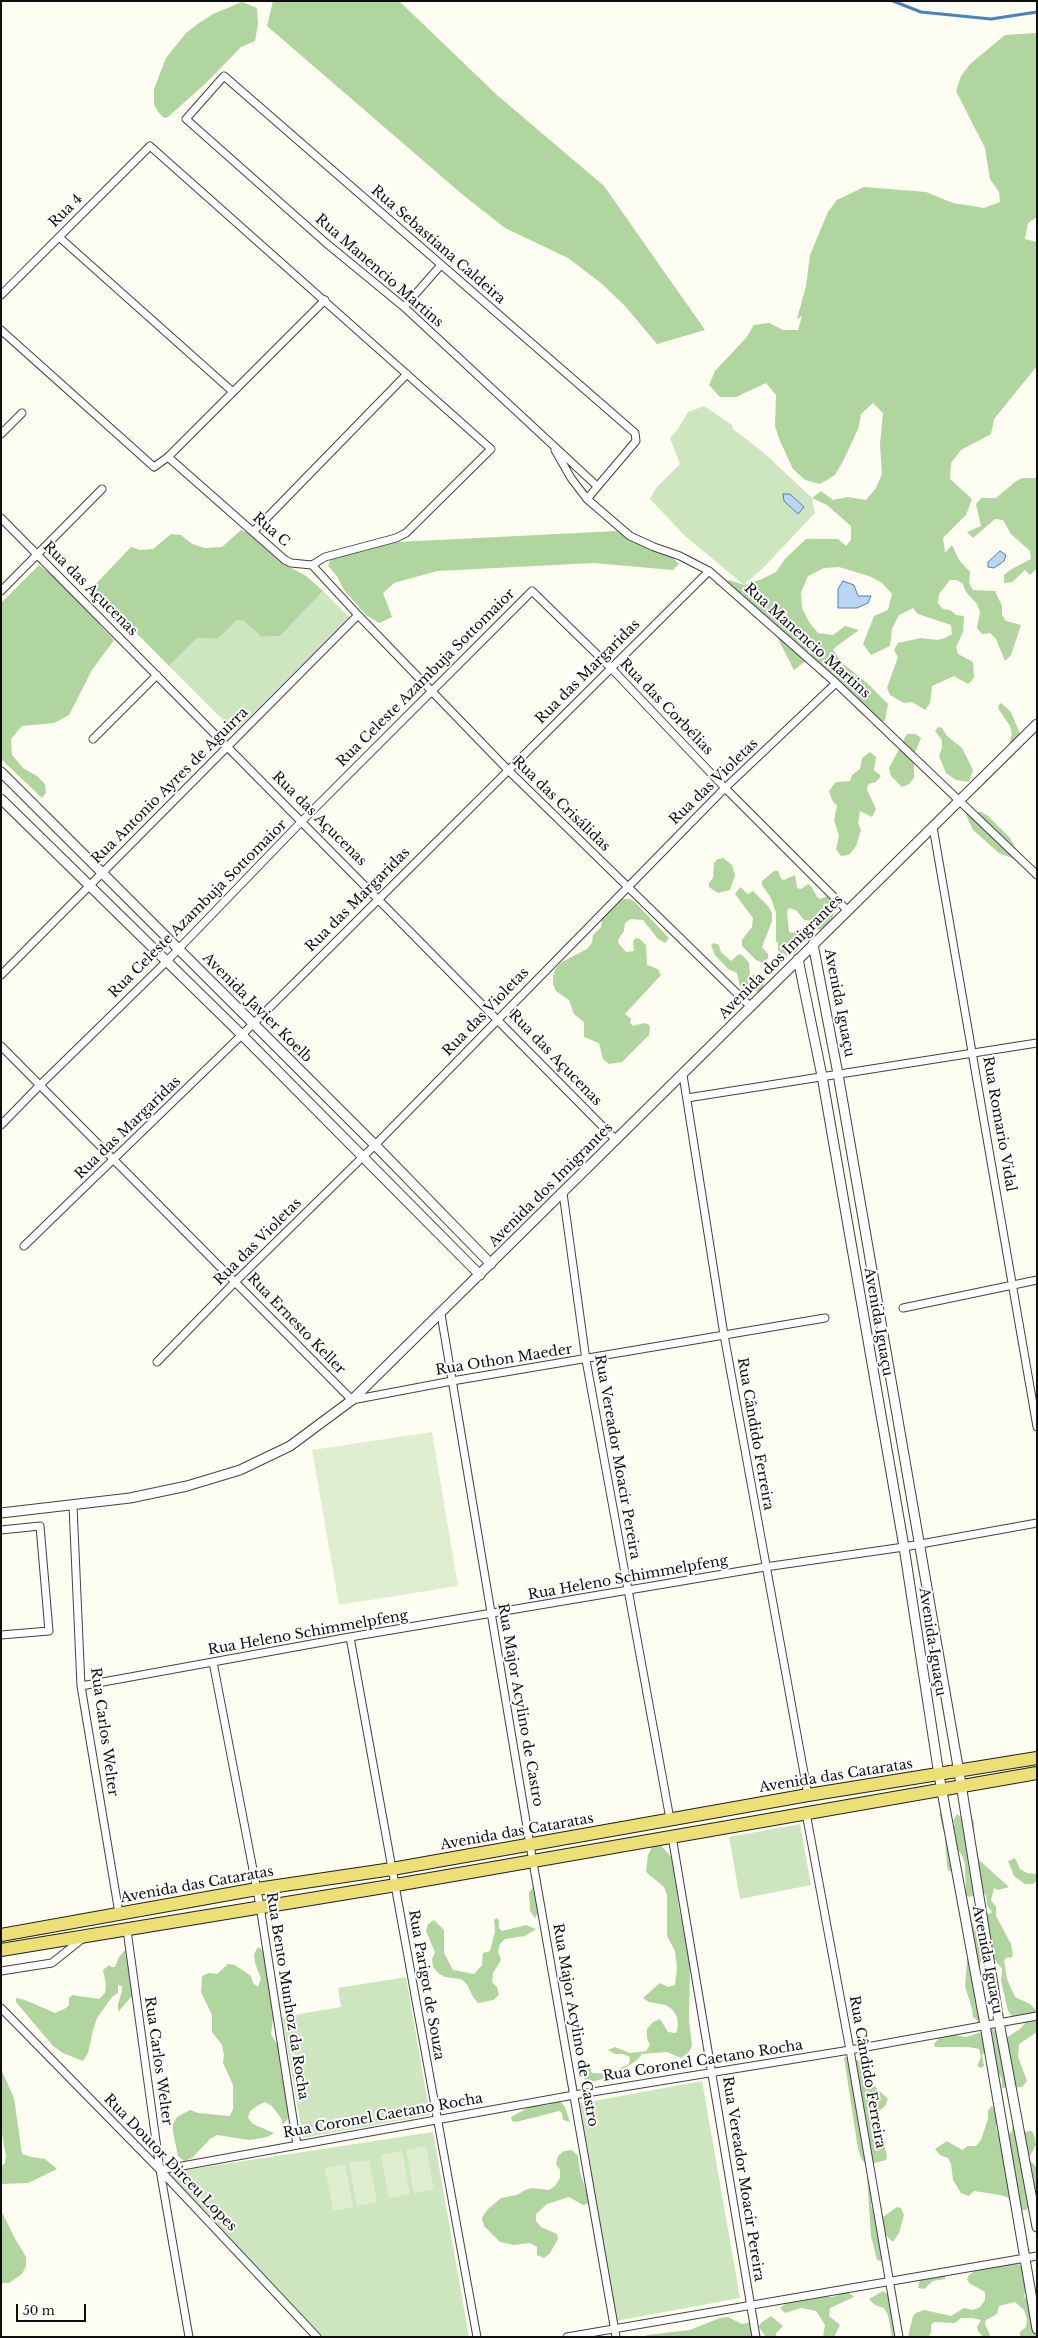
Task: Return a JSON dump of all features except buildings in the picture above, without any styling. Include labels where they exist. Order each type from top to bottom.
[{"type":"main road","name":"Avenida das Cataratas","points":[[1,1935],[257,1889],[392,1869],[808,1795],[959,1772],[1037,1758]]},
{"type":"main road","name":"Avenida das Cataratas","points":[[1,1950],[82,1938],[260,1906],[396,1885],[806,1813],[961,1784],[1037,1773]]},
{"type":"street","name":"Rua Manencio Martins","points":[[224,76],[186,119],[326,243],[404,308],[597,486]]},
{"type":"street","name":"Rua Sebastiana Caldeira","points":[[224,76],[635,433],[636,441],[597,486]]},
{"type":"street","name":"Rua 4","points":[[1,295],[150,146],[324,300]]},
{"type":"street","points":[[59,237],[233,392]]},
{"type":"street","points":[[404,308],[441,265]]},
{"type":"street","points":[[1,330],[151,466],[158,466],[324,300],[491,449],[406,533],[396,538],[325,557],[312,565],[358,616]]},
{"type":"street","points":[[253,532],[407,374]]},
{"type":"street","points":[[1,434],[22,413]]},
{"type":"street","name":"Rua Manencio Martins","points":[[553,445],[571,478],[587,499],[630,536],[654,547],[680,556],[709,571],[836,683],[1037,875]]},
{"type":"street","name":"Rua C","points":[[168,457],[285,560],[291,563],[312,565]]},
{"type":"street","points":[[587,499],[597,486]]},
{"type":"street","points":[[1,591],[102,489]]},
{"type":"street","name":"Rua das Açucenas","points":[[1,518],[616,1140]]},
{"type":"street","name":"Rua das Margaridas","points":[[24,1246],[242,1035],[610,667],[709,571]]},
{"type":"street","name":"Rua das Corbélias","points":[[532,591],[610,667],[725,788],[847,910]]},
{"type":"street","name":"Rua Celeste Azambuja Sottomaior","points":[[1,1125],[166,962],[302,821],[532,591]]},
{"type":"street","name":"Rua das Crisálidas","points":[[358,616],[508,770],[751,1006]]},
{"type":"street","name":"Rua Antonio Ayres de Aguirra","points":[[1,976],[101,872],[358,616]]},
{"type":"street","points":[[93,739],[157,675]]},
{"type":"street","name":"Rua das Violetas","points":[[157,1362],[236,1281],[375,1145],[627,886],[725,788],[836,683]]},
{"type":"street","name":"Avenida dos Imigrantes","points":[[1,1513],[73,1506],[130,1498],[187,1486],[240,1470],[290,1446],[352,1400],[480,1276],[847,910],[1037,724]]},
{"type":"street","name":"Avenida Javier Koelb","points":[[1,772],[375,1145],[491,1264]]},
{"type":"street","points":[[1,799],[242,1035],[480,1276]]},
{"type":"street","name":"Rua Romario Vidal","points":[[933,827],[974,1054],[1037,1427]]},
{"type":"street","name":"Avenida Iguaçu","points":[[813,944],[838,1074],[959,1772],[999,2022],[1037,2227]]},
{"type":"street","name":"Avenida Iguaçu","points":[[798,959],[822,1076],[904,1547],[941,1788],[985,2025],[1037,2329]]},
{"type":"street","points":[[687,1098],[1037,1043]]},
{"type":"street","name":"Rua Ernesto Keller","points":[[1,1046],[236,1281],[352,1400]]},
{"type":"street","name":"Rua Cândido Ferreira","points":[[683,1075],[724,1334],[765,1568],[808,1795]]},
{"type":"street","name":"Rua Vereador Moacir Pereira","points":[[563,1193],[586,1360],[670,1819]]},
{"type":"street","points":[[903,1308],[1037,1280]]},
{"type":"street","name":"Rua Major Acylino de Castro","points":[[441,1314],[530,1845],[534,1860],[616,2337]]},
{"type":"street","name":"Rua Othon Maeder","points":[[352,1400],[452,1381],[586,1360],[724,1334],[826,1318]]},
{"type":"street","name":"Rua Carlos Welter","points":[[73,1506],[81,1686],[119,1914]]},
{"type":"street","name":"Rua Heleno Schimmelpfeng","points":[[81,1686],[350,1638],[765,1568],[904,1547],[1037,1523]]},
{"type":"street","points":[[1,1530],[40,1526],[49,1631],[1,1635]]},
{"type":"street","name":"Rua Parigot de Souza","points":[[350,1638],[477,2337]]},
{"type":"street","name":"Rua Bento Munhoz da Rocha","points":[[213,1662],[260,1906],[297,2145]]},
{"type":"street","name":"Rua Cândido Ferreira","points":[[806,1813],[850,2050],[899,2337]]},
{"type":"street","name":"Rua Vereador Moacir Pereira","points":[[672,1836],[756,2337]]},
{"type":"street","name":"Rua Carlos Welter","points":[[127,1930],[160,2170],[189,2337]]},
{"type":"street","name":"Avenida das Cataratas","points":[[1,1971],[52,1963],[82,1938]]},
{"type":"street","name":"Rua Doutor Dirceu Lopes","points":[[1,2008],[160,2170],[318,2337]]},
{"type":"street","name":"Rua Coronel Caetano Rocha","points":[[160,2170],[437,2120],[712,2072],[850,2050],[1037,2016]]},
{"type":"street","points":[[566,2337],[750,2305],[890,2283],[1037,2256]]},
{"type":"green space","points":[[273,1],[399,1],[497,95],[604,186],[705,330],[657,344],[625,306],[601,283],[568,258],[505,228],[463,195],[267,26]]},
{"type":"green space","points":[[242,2],[257,8],[258,24],[255,41],[241,47],[206,83],[168,117],[164,118],[154,105],[154,89],[166,58],[186,33],[199,23],[213,14]]},
{"type":"green space","points":[[1037,33],[1037,217],[1028,223],[1025,239],[1037,242],[1037,366],[994,419],[991,434],[961,450],[951,463],[950,479],[972,499],[966,515],[943,538],[945,553],[952,545],[959,560],[970,572],[969,583],[973,590],[995,591],[1002,606],[1002,615],[1006,621],[1021,625],[1011,655],[1005,661],[996,639],[990,633],[982,634],[977,628],[980,612],[977,604],[966,592],[963,584],[957,580],[950,580],[939,594],[938,603],[943,609],[950,610],[956,615],[964,616],[963,632],[956,647],[958,654],[973,662],[974,678],[968,684],[954,676],[932,686],[930,703],[925,710],[912,702],[904,703],[890,695],[887,688],[898,657],[894,650],[898,643],[921,638],[937,640],[945,638],[952,634],[951,625],[918,614],[913,608],[899,615],[892,629],[890,646],[871,655],[863,644],[874,616],[888,610],[892,594],[882,583],[869,576],[839,567],[824,568],[808,576],[801,592],[802,608],[809,622],[818,633],[833,635],[845,626],[859,630],[833,649],[841,662],[866,682],[888,704],[885,721],[869,720],[857,710],[849,696],[835,684],[821,677],[812,665],[809,648],[807,660],[794,670],[772,627],[749,608],[743,594],[714,584],[729,580],[744,585],[762,579],[776,572],[785,559],[806,539],[838,539],[846,546],[851,540],[851,526],[827,505],[812,498],[821,491],[833,500],[848,497],[866,500],[876,488],[882,474],[880,444],[883,413],[873,403],[861,414],[858,429],[835,475],[820,484],[805,480],[793,469],[775,426],[776,395],[766,383],[736,397],[720,397],[709,385],[715,371],[746,338],[754,325],[769,323],[783,330],[798,330],[802,316],[797,319],[806,286],[810,255],[828,212],[837,200],[864,187],[926,192],[953,203],[984,208],[1000,202],[999,192],[990,179],[985,148],[956,91],[961,76],[970,64],[1005,35]]},
{"type":"green space","points":[[704,406],[732,425],[733,429],[763,452],[812,498],[815,513],[765,566],[744,585],[685,536],[650,499],[656,488],[680,464],[670,438],[678,429],[688,412]]},
{"type":"green space","points":[[1022,478],[1037,478],[1037,569],[1030,575],[1025,570],[1012,582],[1004,583],[1004,575],[1010,570],[1031,559],[1030,551],[1011,534],[1003,520],[995,519],[973,538],[967,532],[981,526],[976,504],[981,498],[996,498]]},
{"type":"green space","points":[[241,530],[248,533],[279,561],[306,576],[323,591],[280,636],[261,637],[244,621],[237,620],[218,639],[197,638],[169,666],[92,588],[131,547],[140,550],[153,549],[171,534],[181,535],[192,544],[205,548],[222,547]]},
{"type":"green space","points":[[618,531],[631,539],[672,557],[679,564],[673,570],[594,563],[437,571],[394,583],[383,593],[392,617],[379,623],[366,615],[344,590],[337,576],[328,566],[331,558],[398,542]]},
{"type":"green space","points":[[39,565],[58,580],[114,640],[92,670],[69,715],[54,723],[22,726],[11,739],[12,755],[23,768],[37,776],[45,784],[46,793],[42,798],[1,759],[1,603]]},
{"type":"green space","points":[[323,591],[349,617],[237,730],[232,729],[169,666],[197,638],[218,639],[237,620],[244,621],[261,637],[280,636]]},
{"type":"green space","points":[[1001,703],[1011,712],[1020,734],[1020,738],[1012,748],[1009,745],[1012,734],[1010,726],[999,710],[998,706]]},
{"type":"green space","points":[[938,727],[942,728],[947,736],[962,748],[973,770],[969,782],[956,780],[946,773],[939,756],[942,748],[942,740],[935,731]]},
{"type":"green space","points":[[907,734],[915,734],[921,738],[914,755],[914,778],[909,784],[902,787],[891,776],[889,768]]},
{"type":"green space","points":[[870,752],[876,757],[874,770],[881,776],[876,782],[868,784],[867,790],[876,809],[872,817],[860,811],[858,823],[861,830],[856,846],[849,855],[841,856],[836,849],[839,836],[834,820],[837,806],[832,800],[829,791],[836,782],[850,781],[852,775],[860,769],[862,758]]},
{"type":"green space","points":[[974,812],[981,812],[988,816],[1010,838],[1017,851],[1014,859],[999,853],[973,830],[966,815]]},
{"type":"green space","points":[[723,858],[732,865],[735,875],[730,890],[718,893],[709,887],[709,883],[713,878],[714,863],[718,859]]},
{"type":"green space","points":[[774,871],[778,871],[781,879],[784,880],[795,875],[797,888],[801,889],[808,884],[811,886],[817,897],[820,899],[828,896],[835,905],[832,920],[823,929],[819,930],[808,920],[804,920],[796,910],[789,908],[787,912],[789,932],[793,933],[803,928],[806,939],[796,952],[786,957],[785,954],[778,951],[778,943],[776,941],[776,913],[771,898],[762,885],[762,881]]},
{"type":"green space","points":[[740,887],[748,894],[753,891],[768,906],[772,913],[772,921],[762,947],[768,954],[768,958],[763,963],[756,960],[742,946],[742,940],[752,927],[753,918],[735,894]]},
{"type":"green space","points":[[622,899],[630,899],[635,902],[669,938],[665,943],[658,939],[643,920],[631,919],[625,923],[624,931],[618,940],[619,944],[626,952],[634,951],[633,941],[636,938],[640,939],[646,945],[647,965],[658,969],[661,975],[625,1014],[631,1019],[630,1023],[633,1026],[644,1023],[648,1024],[650,1027],[649,1035],[622,1062],[609,1064],[603,1059],[599,1043],[584,1037],[584,1022],[574,1014],[569,1000],[556,991],[553,984],[553,976],[556,968],[562,962],[587,949],[592,943],[593,935],[601,927],[602,919]]},
{"type":"green space","points":[[714,943],[719,945],[721,952],[731,961],[739,954],[743,956],[749,963],[750,975],[760,976],[764,981],[763,987],[759,992],[744,989],[740,986],[737,973],[728,969],[715,955],[711,945]]},
{"type":"green space","points":[[432,1432],[458,1586],[339,1605],[312,1450]]},
{"type":"green space","points":[[943,1811],[952,1827],[955,1825],[953,1821],[957,1814],[963,1819],[970,1815],[974,1822],[974,1838],[979,1860],[1009,1887],[998,1890],[994,1888],[991,1900],[996,1907],[996,1916],[1011,1944],[1013,1955],[1011,1958],[1008,1957],[1004,1960],[1007,1979],[1015,1997],[1030,2004],[1037,2011],[1037,2032],[1019,2044],[1018,2057],[1027,2081],[1022,2087],[1002,2088],[1002,2080],[989,2053],[985,2052],[982,2055],[984,2066],[981,2068],[977,2066],[981,2057],[979,2049],[968,2047],[935,2047],[934,2044],[940,2037],[948,2034],[966,2037],[992,2029],[999,2033],[1003,2064],[1009,2062],[1010,2054],[1005,2042],[1006,2038],[1020,2029],[1025,2023],[1024,2019],[1012,2016],[1008,2011],[1001,1981],[1002,1969],[993,1957],[985,1913],[989,1914],[992,1912],[987,1905],[986,1895],[983,1893],[969,1858],[968,1865],[975,1892],[973,1896],[969,1897],[966,1895],[965,1864],[962,1855],[957,1849],[954,1852],[962,1896],[970,1910],[972,1922],[981,1944],[982,1955],[978,1977],[983,2015],[979,2022],[973,2017],[965,1986],[968,1950],[955,1874],[948,1870],[947,1866],[945,1837],[939,1813]]},
{"type":"green space","points":[[800,1824],[811,1885],[740,1899],[729,1837]]},
{"type":"green space","points":[[658,1842],[673,1859],[679,1908],[690,1961],[689,2020],[692,2046],[688,2053],[681,2058],[667,2052],[642,2054],[637,2060],[615,2075],[589,2083],[582,2077],[578,2069],[582,2063],[589,2066],[592,2073],[612,2074],[618,2069],[629,2064],[630,2057],[623,2054],[615,2054],[608,2050],[615,2047],[630,2053],[646,2051],[650,2045],[647,2038],[647,2029],[653,2022],[660,2019],[668,2032],[676,2033],[678,2026],[677,2017],[673,2010],[666,2005],[649,2002],[643,1998],[660,1983],[668,1987],[675,1985],[677,1968],[675,1951],[667,1936],[667,1895],[664,1887],[646,1872],[648,1855],[652,1847]]},
{"type":"green space","points":[[1015,1858],[1020,1869],[1027,1873],[1035,1874],[1037,1872],[1037,1881],[1033,1884],[1025,1884],[1014,1876],[1008,1861]]},
{"type":"green space","points":[[533,1888],[538,1913],[535,1918],[530,1911],[529,1892]]},
{"type":"green space","points":[[497,1918],[499,1921],[499,1928],[502,1931],[526,1925],[536,1929],[525,1936],[505,1939],[500,1944],[498,1952],[501,1960],[493,1973],[492,1982],[497,1987],[499,1995],[493,2000],[478,2003],[473,1997],[467,1984],[461,1979],[445,1977],[438,1973],[433,1967],[432,1959],[435,1952],[426,1931],[428,1924],[434,1920],[444,1930],[444,1953],[453,1970],[474,1974],[482,1965],[483,1953],[490,1951],[495,1932],[494,1920]]},
{"type":"green space","points":[[258,1947],[263,1950],[274,2013],[271,2034],[279,2048],[281,2072],[290,2116],[283,2125],[281,2118],[272,2106],[265,2102],[250,2111],[248,2118],[253,2124],[274,2133],[267,2137],[250,2140],[217,2135],[210,2139],[192,2158],[184,2161],[178,2156],[173,2132],[173,2124],[177,2117],[190,2110],[198,2113],[230,2116],[233,2109],[233,2085],[223,2063],[224,2055],[222,2045],[212,2032],[212,2015],[201,1992],[202,1976],[209,1973],[217,1974],[228,1964],[235,1965],[251,1976],[253,1983],[258,1987],[261,1979],[255,1963],[254,1954]]},
{"type":"green space","points":[[124,1951],[127,1951],[134,1992],[118,2012],[118,2004],[122,1986],[118,1985],[118,1993],[112,1997],[97,2018],[88,2053],[83,2061],[63,2053],[53,2046],[16,2002],[16,1998],[25,2000],[55,2013],[69,2005],[69,1998],[72,1995],[99,1999],[105,1993],[106,1985],[103,1970],[109,1965],[111,1967],[115,1967],[119,1957]]},
{"type":"green space","points":[[406,1977],[430,2115],[303,2138],[282,2017],[341,2007],[338,1988]]},
{"type":"green space","points":[[844,2057],[852,2057],[859,2061],[868,2080],[888,2099],[885,2106],[873,2116],[873,2124],[876,2131],[882,2136],[887,2156],[886,2160],[875,2163],[870,2168],[862,2160],[858,2149]]},
{"type":"green space","points":[[1,2069],[14,2098],[22,2154],[45,2159],[57,2169],[28,2183],[1,2184],[1,2165],[5,2164],[6,2156],[1,2128]]},
{"type":"green space","points":[[702,2081],[740,2298],[616,2321],[578,2104]]},
{"type":"green space","points":[[560,2101],[565,2107],[570,2122],[563,2120],[562,2113],[559,2111],[516,2122],[512,2121],[511,2117],[531,2106],[548,2105]]},
{"type":"green space","points":[[992,2105],[998,2119],[996,2127],[998,2135],[1006,2137],[1012,2131],[1013,2124],[1021,2125],[1024,2132],[1032,2131],[1035,2138],[1036,2145],[1028,2159],[1037,2167],[1037,2198],[1026,2210],[1017,2210],[1007,2197],[1000,2195],[974,2191],[969,2196],[961,2193],[953,2180],[951,2164],[948,2158],[940,2155],[935,2149],[947,2141],[962,2150],[968,2146],[976,2146],[981,2140],[988,2119],[988,2111]]},
{"type":"green space","points":[[433,2132],[469,2337],[321,2337],[171,2180],[173,2172]]},
{"type":"green space","points":[[426,2146],[434,2189],[414,2193],[406,2150]]},
{"type":"green space","points":[[572,2150],[578,2156],[580,2172],[590,2203],[583,2205],[569,2197],[547,2204],[536,2214],[536,2221],[541,2227],[557,2234],[558,2239],[550,2253],[544,2258],[537,2255],[537,2247],[530,2243],[514,2245],[500,2242],[484,2226],[482,2218],[487,2210],[501,2198],[517,2195],[532,2188],[549,2190],[555,2186],[560,2178],[560,2170],[556,2164],[558,2156],[564,2151]]},
{"type":"green space","points":[[402,2151],[410,2194],[389,2198],[381,2155]]},
{"type":"green space","points":[[369,2160],[377,2202],[357,2206],[349,2163]]},
{"type":"green space","points":[[345,2164],[353,2207],[333,2211],[325,2168]]},
{"type":"green space","points":[[867,2176],[870,2177],[873,2198],[871,2206],[879,2220],[897,2207],[901,2208],[904,2215],[899,2233],[893,2242],[881,2230],[877,2231],[882,2242],[881,2261],[877,2260],[871,2236]]},
{"type":"green space","points":[[1,2210],[14,2237],[26,2257],[26,2266],[22,2274],[9,2283],[1,2283]]},
{"type":"green space","points":[[1014,2262],[1022,2266],[1026,2288],[1024,2296],[1031,2305],[1037,2322],[1037,2337],[1020,2336],[1020,2332],[1026,2327],[1027,2319],[1024,2310],[1015,2302],[999,2306],[997,2314],[986,2320],[985,2324],[990,2335],[988,2337],[983,2337],[978,2331],[977,2327],[981,2320],[961,2318],[955,2323],[934,2322],[931,2325],[931,2332],[929,2336],[908,2337],[913,2316],[916,2313],[924,2310],[951,2316],[964,2308],[973,2310],[980,2307],[985,2300],[985,2292],[969,2283],[967,2279],[969,2275],[979,2268]]},
{"type":"green space","points":[[945,2273],[945,2279],[933,2281],[924,2289],[918,2288],[920,2279]]},
{"type":"green space","points":[[883,2291],[893,2298],[901,2327],[900,2337],[892,2337],[888,2315],[884,2308],[875,2305],[869,2299]]},
{"type":"green space","points":[[848,2292],[854,2297],[830,2308],[829,2316],[840,2325],[834,2337],[823,2337],[825,2325],[816,2311],[801,2308],[785,2313],[780,2308],[787,2303],[817,2295],[832,2297]]},
{"type":"green space","points":[[771,2316],[783,2326],[776,2333],[776,2337],[766,2337],[759,2327],[758,2337],[644,2337],[647,2335],[690,2330],[720,2318],[728,2317],[742,2324],[750,2322],[759,2326]]},
{"type":"water","points":[[783,494],[790,494],[804,507],[798,514],[784,501]]},
{"type":"water","points":[[1000,551],[1006,555],[1004,561],[994,568],[988,567],[988,562]]},
{"type":"water","points":[[843,581],[854,585],[858,596],[871,596],[868,603],[857,608],[838,608],[838,589]]},
{"type":"waterway","points":[[893,1],[921,12],[991,19],[1037,12]]}]
